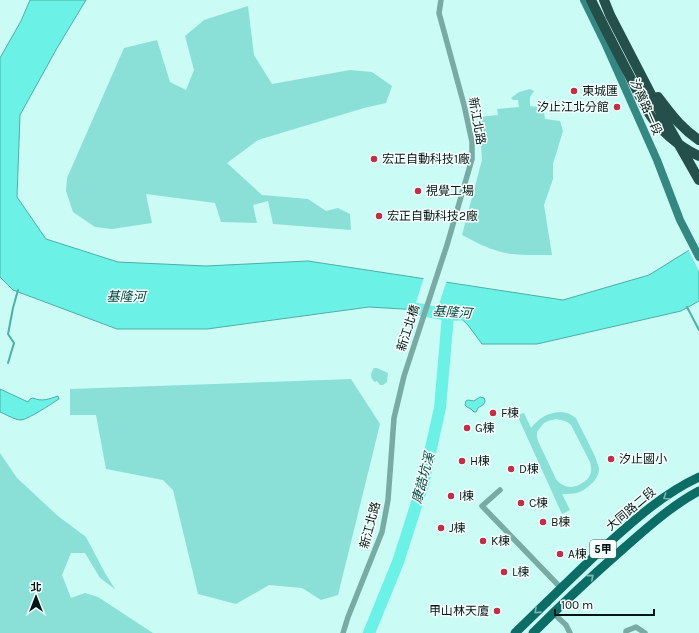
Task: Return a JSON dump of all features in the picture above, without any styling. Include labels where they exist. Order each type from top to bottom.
[{"type":"highway","points":[[591,0],[648,111],[661,128],[691,153],[699,156]]},
{"type":"highway","points":[[598,0],[603,10],[610,15]]},
{"type":"highway","points":[[604,0],[610,15],[657,106],[699,180]]},
{"type":"highway","points":[[642,77],[687,132],[699,140]]},
{"type":"main road","name":"大同路二段","points":[[515,633],[622,531],[664,497],[699,476]]},
{"type":"main road","name":"大同路二段","points":[[533,633],[584,583],[654,521],[687,497],[699,491]]},
{"type":"main road","points":[[564,586],[577,591]]},
{"type":"street","name":"新江北路","points":[[441,0],[439,13],[464,105],[472,142],[472,159],[447,245]]},
{"type":"street","name":"汐萬路一段","points":[[584,0],[606,43],[657,160],[675,208],[699,257]]},
{"type":"street","name":"新江北橋","points":[[394,418],[404,376],[447,245]]},
{"type":"street","name":"新江北路","points":[[343,633],[382,532],[388,500],[394,418]]},
{"type":"street","points":[[500,490],[482,506],[564,586]]},
{"type":"street","points":[[553,613],[566,625],[570,633]]},
{"type":"street","points":[[626,633],[626,631],[636,627],[644,633]]},
{"type":"shaded area","points":[[248,6],[254,55],[272,84],[350,70],[372,72],[392,86],[386,103],[364,108],[258,140],[227,163],[262,195],[308,199],[326,211],[338,208],[350,214],[351,230],[273,224],[268,201],[253,205],[257,223],[221,222],[215,203],[146,194],[152,223],[112,229],[95,227],[73,212],[66,191],[67,178],[124,48],[157,40],[170,82],[186,90],[194,70],[185,36],[204,20]]},
{"type":"shaded area","points":[[530,89],[534,91],[530,97],[530,106],[537,107],[537,113],[544,113],[545,119],[560,121],[563,131],[553,164],[553,179],[544,205],[552,255],[520,255],[501,252],[481,245],[462,235],[482,160],[479,117],[498,115],[497,109],[519,107],[518,100],[513,100],[511,98],[519,92]]},
{"type":"shaded area","points":[[374,368],[388,373],[387,382],[383,385],[380,385],[377,381],[375,382],[371,378]]},
{"type":"shaded area","points":[[351,379],[380,424],[338,595],[321,600],[302,588],[269,585],[236,604],[198,594],[173,490],[163,480],[106,469],[96,415],[70,415],[70,389]]},
{"type":"shaded area","points":[[560,412],[570,414],[576,418],[593,451],[599,469],[595,480],[583,490],[574,494],[562,494],[570,510],[562,514],[517,415],[524,413],[531,428],[537,421],[544,417]],"holes":[[[556,419],[571,425],[590,462],[590,476],[577,486],[569,487],[562,485],[556,479],[538,441],[537,432],[544,423]]]},
{"type":"shaded area","points":[[0,453],[17,478],[58,516],[86,537],[115,589],[100,578],[85,553],[71,553],[62,575],[71,598],[85,593],[98,597],[153,633],[0,633]]},
{"type":"water","name":"基隆河","points":[[30,0],[86,0],[57,48],[20,115],[17,197],[46,239],[118,262],[206,266],[308,261],[563,300],[649,275],[699,244],[699,301],[681,311],[537,344],[482,344],[468,325],[454,312],[369,307],[207,329],[117,329],[13,290],[0,277],[0,58],[21,21]]},
{"type":"water","points":[[0,389],[28,402],[33,398],[42,400],[58,396],[59,399],[29,417],[19,420],[0,412]]},
{"type":"water","points":[[480,397],[484,398],[485,402],[476,412],[465,405],[466,401],[474,401]]},
{"type":"pier","points":[[698,242],[699,245],[699,271],[688,249]]},
{"type":"pier","points":[[424,277],[447,280],[436,313],[413,312]]},
{"type":"waterway","points":[[8,363],[14,343],[8,334],[18,290]]},
{"type":"waterway","points":[[687,307],[699,330]]},
{"type":"waterway","name":"基隆河","points":[[412,308],[448,315],[473,314]]},
{"type":"waterway","name":"康誥坑溪","points":[[369,633],[398,562],[423,484],[440,408],[448,315]]},
{"type":"place","name":"東城匯","points":[[574,91]]},
{"type":"place","name":"汐止江北分館","points":[[617,107]]},
{"type":"place","name":"宏正自動科技1廠","points":[[374,159]]},
{"type":"place","name":"視覺工場","points":[[418,191]]},
{"type":"place","name":"宏正自動科技2廠","points":[[379,216]]},
{"type":"place","name":"F棟","points":[[493,413]]},
{"type":"place","name":"G棟","points":[[467,428]]},
{"type":"place","name":"汐止國小","points":[[611,459]]},
{"type":"place","name":"H棟","points":[[462,461]]},
{"type":"place","name":"D棟","points":[[511,469]]},
{"type":"place","name":"I棟","points":[[451,496]]},
{"type":"place","name":"C棟","points":[[521,503]]},
{"type":"place","name":"B棟","points":[[543,522]]},
{"type":"place","name":"J棟","points":[[441,528]]},
{"type":"place","name":"K棟","points":[[483,541]]},
{"type":"place","name":"A棟","points":[[560,554]]},
{"type":"place","name":"L棟","points":[[504,572]]},
{"type":"place","name":"甲山林天廈","points":[[497,611]]}]
